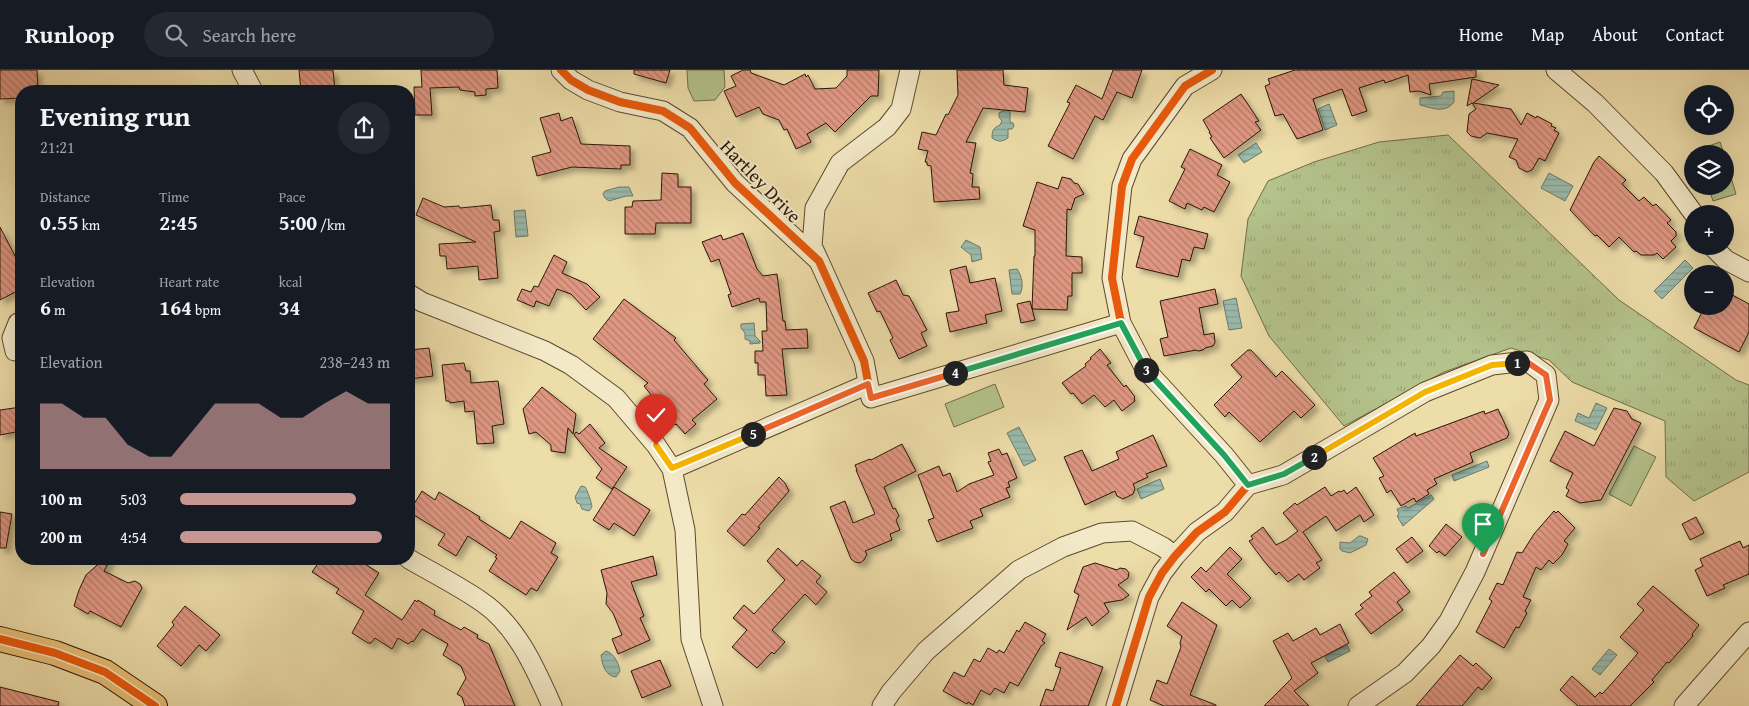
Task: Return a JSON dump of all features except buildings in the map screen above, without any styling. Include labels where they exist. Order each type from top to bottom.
[{"type":"main road","points":[[0,639],[55,653],[106,672],[155,706]]},
{"type":"street","points":[[242,70],[250,85]]},
{"type":"street","name":"Hartley Drive","points":[[561,70],[571,80],[588,90],[620,102],[663,111],[690,128],[735,182],[819,261],[864,361],[868,384]]},
{"type":"street","points":[[819,261],[812,246],[815,208],[840,163],[887,127],[901,109],[910,70]]},
{"type":"street","points":[[1212,70],[1182,78],[1132,159],[1122,186],[1112,278],[1121,323],[1145,369],[1224,455],[1248,485]]},
{"type":"street","points":[[1556,70],[1595,103],[1664,173],[1687,205]]},
{"type":"street","points":[[1721,255],[1726,260],[1749,272]]},
{"type":"street","points":[[415,298],[545,351],[571,365],[616,398],[656,445],[672,468],[685,530],[691,639],[713,706]]},
{"type":"street","points":[[672,468],[868,384],[871,398],[1121,323]]},
{"type":"street","points":[[15,330],[12,338],[15,351]]},
{"type":"street","points":[[1116,706],[1149,597],[1162,573],[1197,532],[1225,512],[1248,485],[1284,474],[1425,392],[1492,365],[1527,362],[1546,375],[1550,400],[1475,572],[1449,621],[1431,646],[1405,673],[1358,706]]},
{"type":"street","points":[[882,706],[891,692],[926,651],[1019,570],[1063,547],[1102,533],[1132,531],[1163,547],[1175,556]]},
{"type":"street","points":[[415,563],[482,602],[499,616],[536,669],[552,706]]},
{"type":"street","points":[[1684,706],[1749,632]]},
{"type":"green space","points":[[687,70],[724,70],[725,87],[715,100],[694,101],[688,88]]},
{"type":"green space","points":[[1448,135],[1619,300],[1736,380],[1749,385],[1749,472],[1694,501],[1666,477],[1665,421],[1572,382],[1549,360],[1511,348],[1444,372],[1344,426],[1269,336],[1241,276],[1248,219],[1268,181],[1314,162],[1379,142]]},
{"type":"green space","points":[[1711,195],[1733,195],[1713,201]]},
{"type":"green space","points":[[995,384],[1004,407],[954,427],[945,404]]},
{"type":"green space","points":[[1634,446],[1656,457],[1631,506],[1609,494]]},
{"type":"shaded area","points":[[1454,91],[1454,102],[1447,108],[1434,109],[1420,105],[1420,98],[1441,96],[1443,92]]},
{"type":"shaded area","points":[[1329,104],[1337,125],[1325,130],[1318,109]]},
{"type":"shaded area","points":[[1007,109],[1010,112],[1010,122],[1014,126],[1012,129],[1008,129],[1008,138],[1002,141],[996,140],[992,138],[992,133],[1002,121],[999,113]]},
{"type":"shaded area","points":[[1256,143],[1262,152],[1244,163],[1238,155]]},
{"type":"shaded area","points":[[1549,173],[1573,186],[1565,201],[1541,188]]},
{"type":"shaded area","points":[[619,187],[629,187],[633,196],[609,201],[605,198],[603,194],[605,191]]},
{"type":"shaded area","points":[[525,210],[528,236],[516,237],[514,211]]},
{"type":"shaded area","points":[[966,240],[980,247],[982,259],[972,262],[971,255],[961,247]]},
{"type":"shaded area","points":[[1685,260],[1690,265],[1684,265],[1684,277],[1662,299],[1654,291]]},
{"type":"shaded area","points":[[1017,269],[1021,278],[1022,288],[1020,294],[1012,294],[1009,270]]},
{"type":"shaded area","points":[[1236,298],[1242,328],[1229,330],[1223,301]]},
{"type":"shaded area","points":[[754,323],[755,336],[760,343],[750,344],[750,341],[745,339],[745,333],[741,328],[741,324]]},
{"type":"shaded area","points":[[1596,403],[1607,408],[1596,430],[1575,421],[1578,413],[1589,418]]},
{"type":"shaded area","points":[[1019,427],[1036,460],[1024,466],[1007,433]]},
{"type":"shaded area","points":[[1487,461],[1489,467],[1454,481],[1452,475]]},
{"type":"shaded area","points":[[1160,479],[1164,489],[1141,499],[1137,489]]},
{"type":"shaded area","points":[[581,486],[585,487],[590,500],[592,507],[589,511],[582,509],[575,497]]},
{"type":"shaded area","points":[[1431,495],[1434,499],[1403,526],[1397,516],[1399,514],[1397,509],[1406,506],[1408,508]]},
{"type":"shaded area","points":[[1359,536],[1368,539],[1366,545],[1350,553],[1340,549],[1340,542],[1350,543]]},
{"type":"shaded area","points":[[1347,645],[1350,651],[1328,662],[1325,656]]},
{"type":"shaded area","points":[[1609,649],[1617,655],[1600,675],[1592,669]]},
{"type":"shaded area","points":[[606,651],[614,656],[619,665],[620,671],[616,677],[609,674],[603,666],[601,655]]},
{"type":"cycle path","points":[[561,70],[571,80],[588,90],[620,102],[663,111],[690,128],[735,183],[819,261],[864,361],[871,398],[1121,323]]},
{"type":"cycle path","points":[[1116,706],[1149,597],[1162,573],[1197,532],[1225,512],[1248,485],[1224,455],[1145,369],[1121,323],[1112,278],[1122,186],[1132,159],[1185,86],[1212,70]]},
{"type":"cycle path","points":[[0,639],[55,653],[105,672],[155,706]]},
{"type":"route","points":[[656,445],[672,468],[868,384],[871,398],[1121,323],[1145,369],[1224,455],[1248,485],[1284,474],[1425,392],[1492,365],[1527,362],[1546,375],[1550,400],[1483,554]]}]
